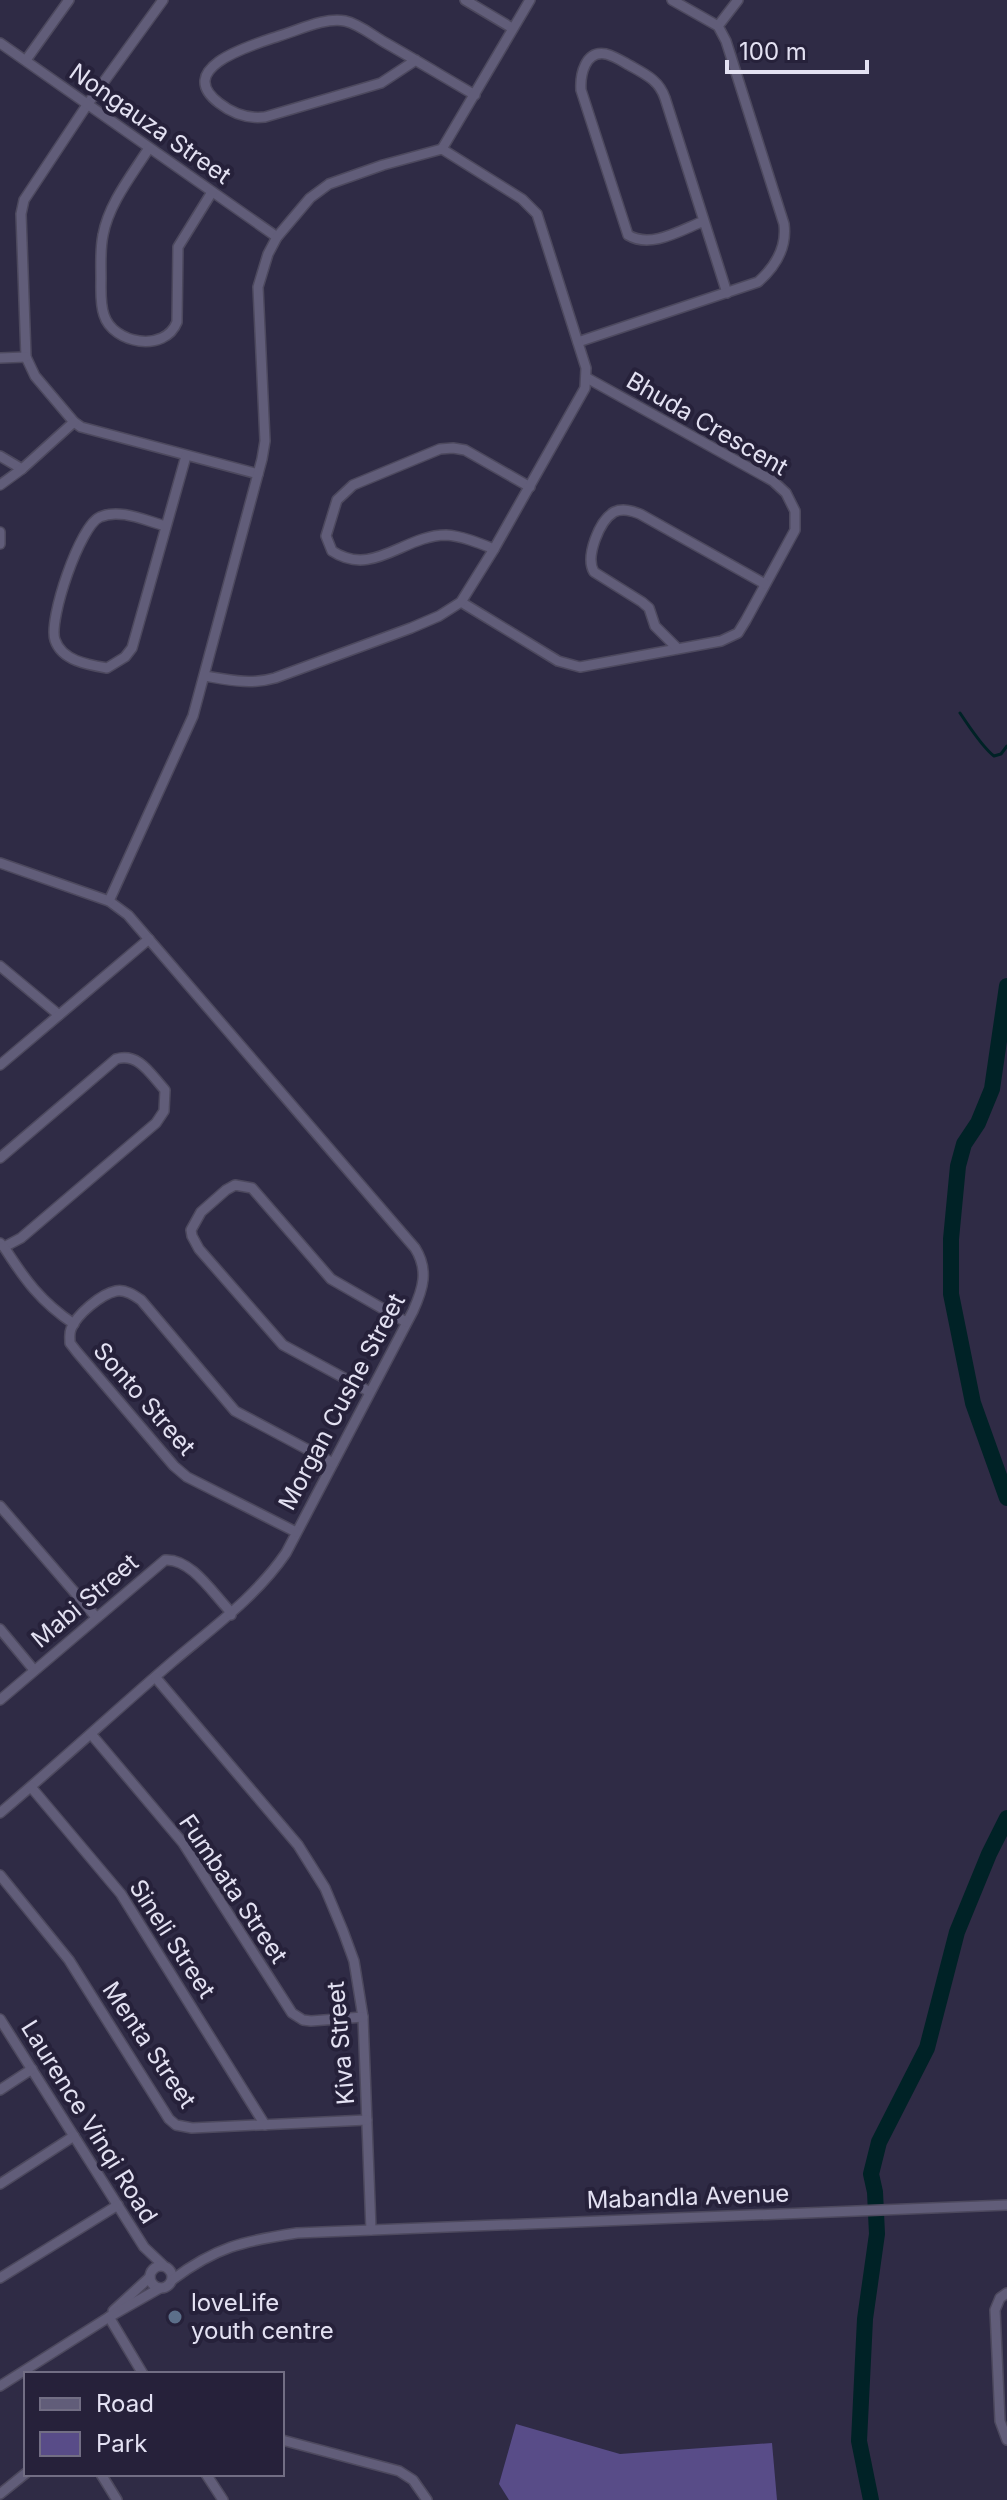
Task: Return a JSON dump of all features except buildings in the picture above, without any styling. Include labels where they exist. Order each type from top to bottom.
[{"type":"street","points":[[26,60],[69,0]]},
{"type":"street","points":[[163,0],[87,105],[24,200],[21,214],[26,357],[35,376],[74,422],[90,430],[258,474]]},
{"type":"street","points":[[465,0],[512,28]]},
{"type":"street","points":[[0,863],[109,901],[186,734],[205,676],[258,474],[265,441],[258,287],[268,254],[277,237],[310,198],[329,184],[442,149],[530,0]]},
{"type":"street","points":[[578,342],[758,282],[767,274],[780,252],[785,232],[732,56],[718,26],[672,0]]},
{"type":"street","points":[[718,26],[738,0]]},
{"type":"street","points":[[416,60],[381,83],[265,117],[246,117],[227,109],[209,94],[206,86],[211,69],[228,54],[325,22],[338,21],[352,24],[416,60],[475,95]]},
{"type":"street","name":"Nongauza Street","points":[[0,43],[277,237]]},
{"type":"street","points":[[704,221],[648,242],[628,235],[581,90],[582,73],[591,57],[602,54],[615,58],[659,85],[704,221],[727,293]]},
{"type":"street","points":[[149,148],[112,207],[103,233],[102,310],[108,325],[115,331],[144,342],[168,336],[174,329],[177,322],[178,247],[212,192]]},
{"type":"street","points":[[205,676],[244,682],[275,678],[411,628],[461,602],[576,406],[587,378],[586,368],[537,214],[522,199],[442,149]]},
{"type":"street","points":[[0,358],[26,357]]},
{"type":"street","name":"Bhuda Crescent","points":[[461,602],[558,661],[580,667],[721,641],[732,637],[746,620],[795,530],[795,511],[786,493],[773,481],[587,378]]},
{"type":"street","points":[[0,485],[74,422]]},
{"type":"street","points":[[494,549],[447,535],[415,541],[374,559],[354,561],[332,551],[326,536],[337,500],[353,485],[440,449],[465,450],[530,487]]},
{"type":"street","points":[[0,456],[22,469]]},
{"type":"street","points":[[166,526],[117,514],[102,515],[91,523],[71,564],[56,617],[56,644],[68,656],[107,668],[125,657],[132,648],[186,456]]},
{"type":"street","points":[[677,648],[655,626],[649,608],[594,572],[590,565],[594,542],[612,514],[626,510],[640,514],[765,584]]},
{"type":"street","points":[[0,532],[0,544]]},
{"type":"street","name":"Morgan Cushe Street","points":[[0,1813],[231,1615],[270,1577],[333,1463],[424,1285],[423,1268],[415,1248],[128,915],[109,901]]},
{"type":"street","points":[[0,1065],[149,939]]},
{"type":"street","points":[[0,966],[59,1015]]},
{"type":"street","points":[[0,1158],[116,1059],[128,1056],[136,1059],[165,1090],[164,1111],[156,1123],[21,1238],[2,1245],[37,1295],[74,1324]]},
{"type":"street","points":[[370,1392],[283,1345],[199,1249],[191,1230],[195,1221],[226,1190],[235,1185],[252,1188],[331,1279],[406,1322]]},
{"type":"street","name":"Sonto Street","points":[[296,1532],[202,1485],[174,1466],[70,1343],[74,1324],[106,1295],[124,1291],[134,1295],[235,1411],[333,1463]]},
{"type":"street","points":[[0,1506],[96,1617]]},
{"type":"street","name":"Mabi Street","points":[[0,1700],[160,1563],[179,1561],[188,1567],[231,1615]]},
{"type":"street","points":[[0,1629],[34,1670]]},
{"type":"street","name":"Kiva Street","points":[[156,1678],[298,1845],[318,1874],[333,1904],[354,1961],[363,2017],[371,2230]]},
{"type":"street","name":"Fumbata Street","points":[[91,1734],[183,1843],[292,2013],[311,2021],[363,2017]]},
{"type":"street","name":"Sineli Street","points":[[31,1787],[121,1894],[265,2125]]},
{"type":"street","name":"Menta Street","points":[[0,1875],[69,1960],[172,2122],[192,2128],[367,2120]]},
{"type":"street","name":"Laurence Vinqi Road","points":[[0,2019],[144,2247],[165,2267]]},
{"type":"street","points":[[0,2090],[32,2069]]},
{"type":"street","points":[[0,2184],[74,2136]]},
{"type":"street","points":[[0,2278],[118,2205]]},
{"type":"street","name":"Mabandla Avenue","points":[[196,2262],[233,2245],[297,2233],[1007,2205]]},
{"type":"street","name":"Laurence Vinqi Road","points":[[144,2247],[151,2274]]},
{"type":"street","points":[[111,2320],[151,2274],[165,2267],[196,2262]]},
{"type":"street","points":[[36,2370],[160,2288],[167,2287],[196,2262]]},
{"type":"street","points":[[165,2267],[172,2273],[172,2280]]},
{"type":"street","points":[[151,2274],[153,2285],[160,2288]]},
{"type":"street","points":[[1007,2293],[1000,2298],[995,2310],[1000,2421],[1007,2440]]},
{"type":"street","points":[[111,2320],[142,2372]]},
{"type":"street","points":[[0,2386],[24,2375]]},
{"type":"street","points":[[284,2441],[399,2471],[413,2480],[427,2500]]},
{"type":"street","points":[[0,2494],[24,2475]]},
{"type":"street","points":[[102,2476],[117,2500]]},
{"type":"street","points":[[207,2476],[223,2500]]},
{"type":"green space","points":[[516,2424],[620,2454],[772,2443],[777,2500],[509,2500],[499,2484]]},
{"type":"waterway","points":[[960,713],[994,756],[1001,754],[1007,746]]},
{"type":"waterway","points":[[1007,986],[992,1089],[978,1123],[964,1144],[958,1166],[951,1239],[951,1294],[973,1403],[1007,1498]]},
{"type":"waterway","points":[[871,2500],[859,2441],[865,2319],[877,2234],[871,2174],[879,2142],[927,2048],[957,1932],[1007,1818]]},
{"type":"place","name":"loveLife youth centre","points":[[175,2317]]}]
